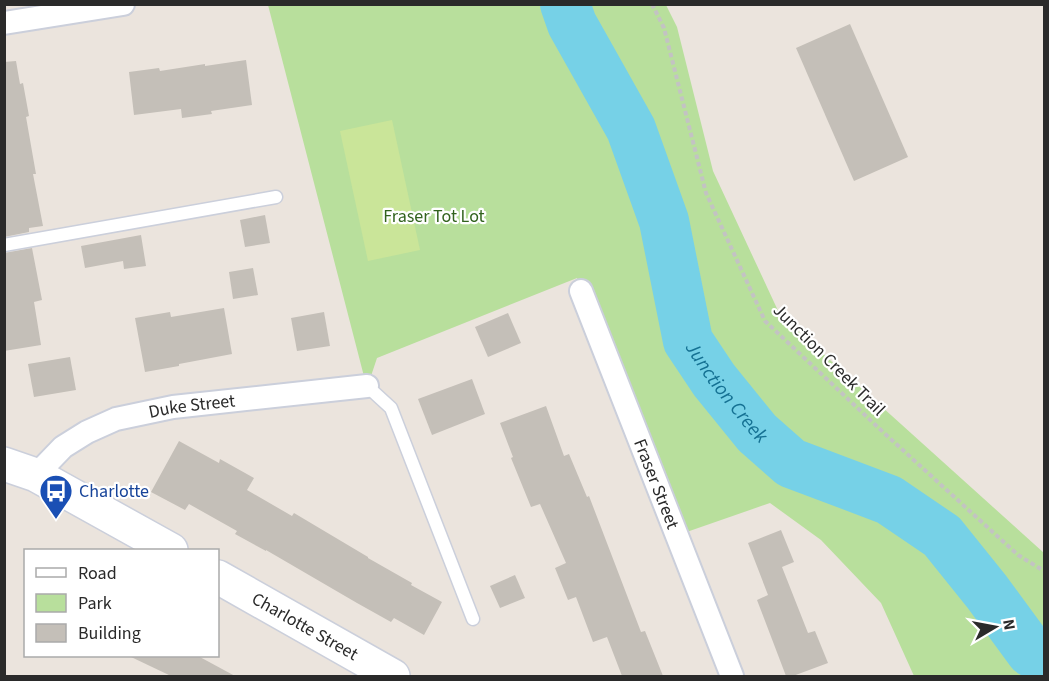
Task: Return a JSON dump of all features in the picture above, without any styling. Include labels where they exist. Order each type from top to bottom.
[{"type":"street","points":[[4,22],[123,4]]},
{"type":"street","name":"Fraser Street","points":[[580,291],[732,676]]},
{"type":"street","name":"Duke Street","points":[[36,475],[63,447],[87,432],[116,419],[173,407],[367,386]]},
{"type":"street","points":[[4,464],[36,475],[169,549]]},
{"type":"street","name":"Charlotte Street","points":[[219,578],[393,676]]},
{"type":"lane","points":[[4,245],[276,197]]},
{"type":"lane","points":[[367,386],[392,408],[473,619]]},
{"type":"path","name":"Junction Creek Trail","points":[[652,4],[664,28],[706,193],[765,321],[1018,555],[1044,571]]},
{"type":"green space","name":"Fraser Tot Lot","points":[[268,5],[666,5],[677,27],[713,171],[780,315],[1044,553],[1044,676],[914,676],[881,603],[821,540],[770,503],[678,535],[577,278],[377,358],[367,388]]},
{"type":"green space","points":[[392,120],[420,250],[368,261],[340,131]]},
{"type":"building","points":[[850,24],[908,157],[854,181],[796,48]]},
{"type":"building","points":[[246,60],[252,105],[182,118],[181,109],[134,115],[129,72],[159,68],[160,71]]},
{"type":"building","points":[[16,61],[29,116],[26,117],[36,174],[33,174],[43,226],[29,228],[29,232],[4,237],[4,62]]},
{"type":"building","points":[[265,215],[270,243],[245,247],[240,220]]},
{"type":"building","points":[[141,235],[146,266],[124,269],[123,261],[85,268],[81,246]]},
{"type":"building","points":[[32,248],[42,300],[34,302],[41,345],[4,351],[4,253]]},
{"type":"building","points":[[253,268],[258,295],[233,299],[229,272]]},
{"type":"building","points":[[224,308],[232,354],[145,372],[135,318],[170,312],[171,317]]},
{"type":"building","points":[[324,312],[330,346],[297,351],[291,318]]},
{"type":"building","points":[[508,313],[521,343],[488,357],[475,327]]},
{"type":"building","points":[[70,357],[76,390],[34,397],[28,364]]},
{"type":"building","points":[[472,379],[485,414],[432,435],[418,399]]},
{"type":"building","points":[[546,406],[564,456],[569,454],[587,497],[589,496],[641,632],[645,631],[663,676],[622,676],[607,637],[593,642],[576,597],[568,600],[555,568],[566,563],[540,504],[531,507],[500,423]]},
{"type":"building","points":[[179,441],[219,463],[220,459],[254,478],[247,490],[292,516],[294,513],[442,602],[424,635],[394,618],[391,622],[235,534],[237,531],[189,504],[185,510],[151,492]]},
{"type":"building","points":[[781,530],[794,562],[782,567],[808,633],[815,631],[828,663],[793,676],[786,676],[757,600],[768,595],[748,543]]},
{"type":"building","points":[[515,575],[525,598],[500,608],[490,586]]},
{"type":"building","points":[[131,657],[200,657],[235,676],[171,676]]},
{"type":"waterway","name":"Junction Creek","points":[[565,4],[572,24],[631,129],[664,221],[688,341],[714,380],[757,433],[791,463],[889,500],[942,536],[1031,652],[1044,659]]},
{"type":"place","name":"Charlotte","points":[[56,520]]}]
